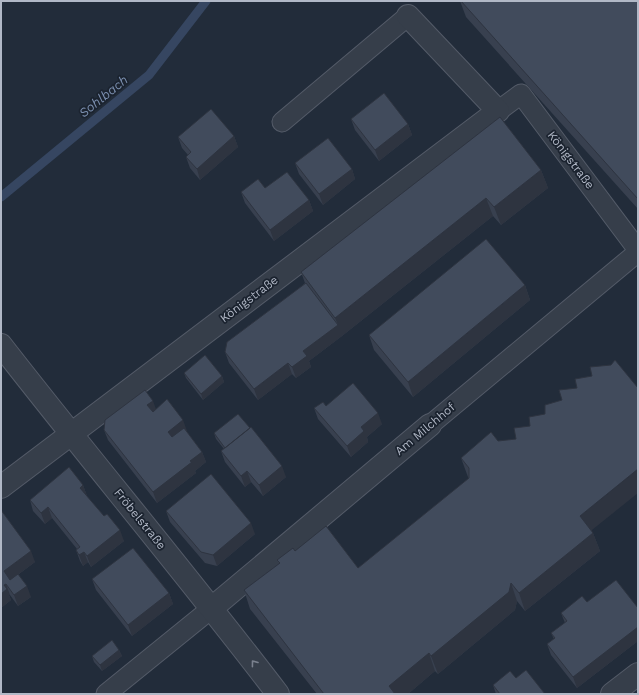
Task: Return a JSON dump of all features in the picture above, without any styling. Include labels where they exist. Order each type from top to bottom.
[{"type":"street","points":[[408,16],[498,111]]},
{"type":"street","name":"Königstraße","points":[[1,487],[498,111]]},
{"type":"street","name":"Fröbelstraße","points":[[1,345],[70,434],[212,608],[278,694]]},
{"type":"street","name":"Am Milchhof","points":[[212,608],[430,425]]},
{"type":"street","points":[[612,694],[638,674]]},
{"type":"lane","points":[[282,122],[408,16]]},
{"type":"lane","name":"Königstraße","points":[[498,111],[522,94],[638,251]]},
{"type":"lane","name":"Am Milchhof","points":[[430,425],[638,251]]},
{"type":"lane","points":[[106,694],[212,608]]},
{"type":"building","points":[[461,1],[638,1],[638,199]]},
{"type":"building","points":[[384,93],[408,124],[375,150],[351,119]]},
{"type":"building","points":[[211,109],[234,136],[197,169],[186,157],[191,152],[178,137]]},
{"type":"building","points":[[500,117],[541,170],[494,207],[486,198],[335,318],[301,272]]},
{"type":"building","points":[[328,138],[352,169],[319,194],[295,163]]},
{"type":"building","points":[[287,172],[309,200],[270,230],[241,192],[258,179],[265,188]]},
{"type":"building","points":[[486,239],[525,285],[408,382],[369,335]]},
{"type":"building","points":[[306,283],[338,325],[303,351],[307,356],[292,367],[288,363],[254,389],[225,352],[227,342]]},
{"type":"building","points":[[205,355],[222,376],[201,394],[184,373]]},
{"type":"building","points":[[615,360],[638,388],[638,469],[580,516],[593,533],[519,593],[511,583],[509,592],[431,656],[429,653],[389,686],[395,694],[324,694],[244,590],[280,563],[277,560],[293,548],[295,551],[326,526],[358,568],[469,478],[469,468],[461,458],[491,432],[498,441],[516,439],[514,428],[530,426],[529,417],[545,414],[545,405],[562,400],[559,390],[577,388],[575,379],[592,376],[590,367],[611,365]]},
{"type":"building","points":[[353,383],[378,413],[361,427],[364,431],[347,446],[314,408],[323,402],[326,406]]},
{"type":"building","points":[[145,390],[153,401],[147,405],[153,412],[167,399],[183,420],[168,432],[172,437],[184,428],[202,452],[190,461],[192,462],[153,492],[104,430],[105,420]]},
{"type":"building","points":[[238,414],[250,428],[225,448],[214,433]]},
{"type":"building","points":[[251,427],[282,466],[259,485],[247,471],[241,476],[221,451]]},
{"type":"building","points":[[69,467],[83,485],[80,488],[104,516],[107,514],[120,530],[87,556],[84,552],[79,555],[76,550],[80,547],[48,507],[41,513],[30,500]]},
{"type":"building","points":[[211,474],[251,523],[213,555],[201,552],[166,511]]},
{"type":"building","points":[[1,510],[31,551],[4,571],[10,580],[18,574],[27,586],[14,595],[6,584],[4,585],[7,589],[1,594]]},
{"type":"building","points":[[133,548],[169,593],[128,625],[92,579]]},
{"type":"building","points":[[616,580],[638,608],[638,627],[573,677],[547,644],[555,638],[551,633],[567,621],[561,613],[582,596],[587,602]]},
{"type":"building","points":[[112,640],[119,650],[100,665],[92,656]]},
{"type":"building","points":[[526,670],[545,694],[500,694],[493,685],[510,671],[516,678]]},
{"type":"waterway","name":"Sohlbach","points":[[1,197],[149,75],[206,1]]}]
